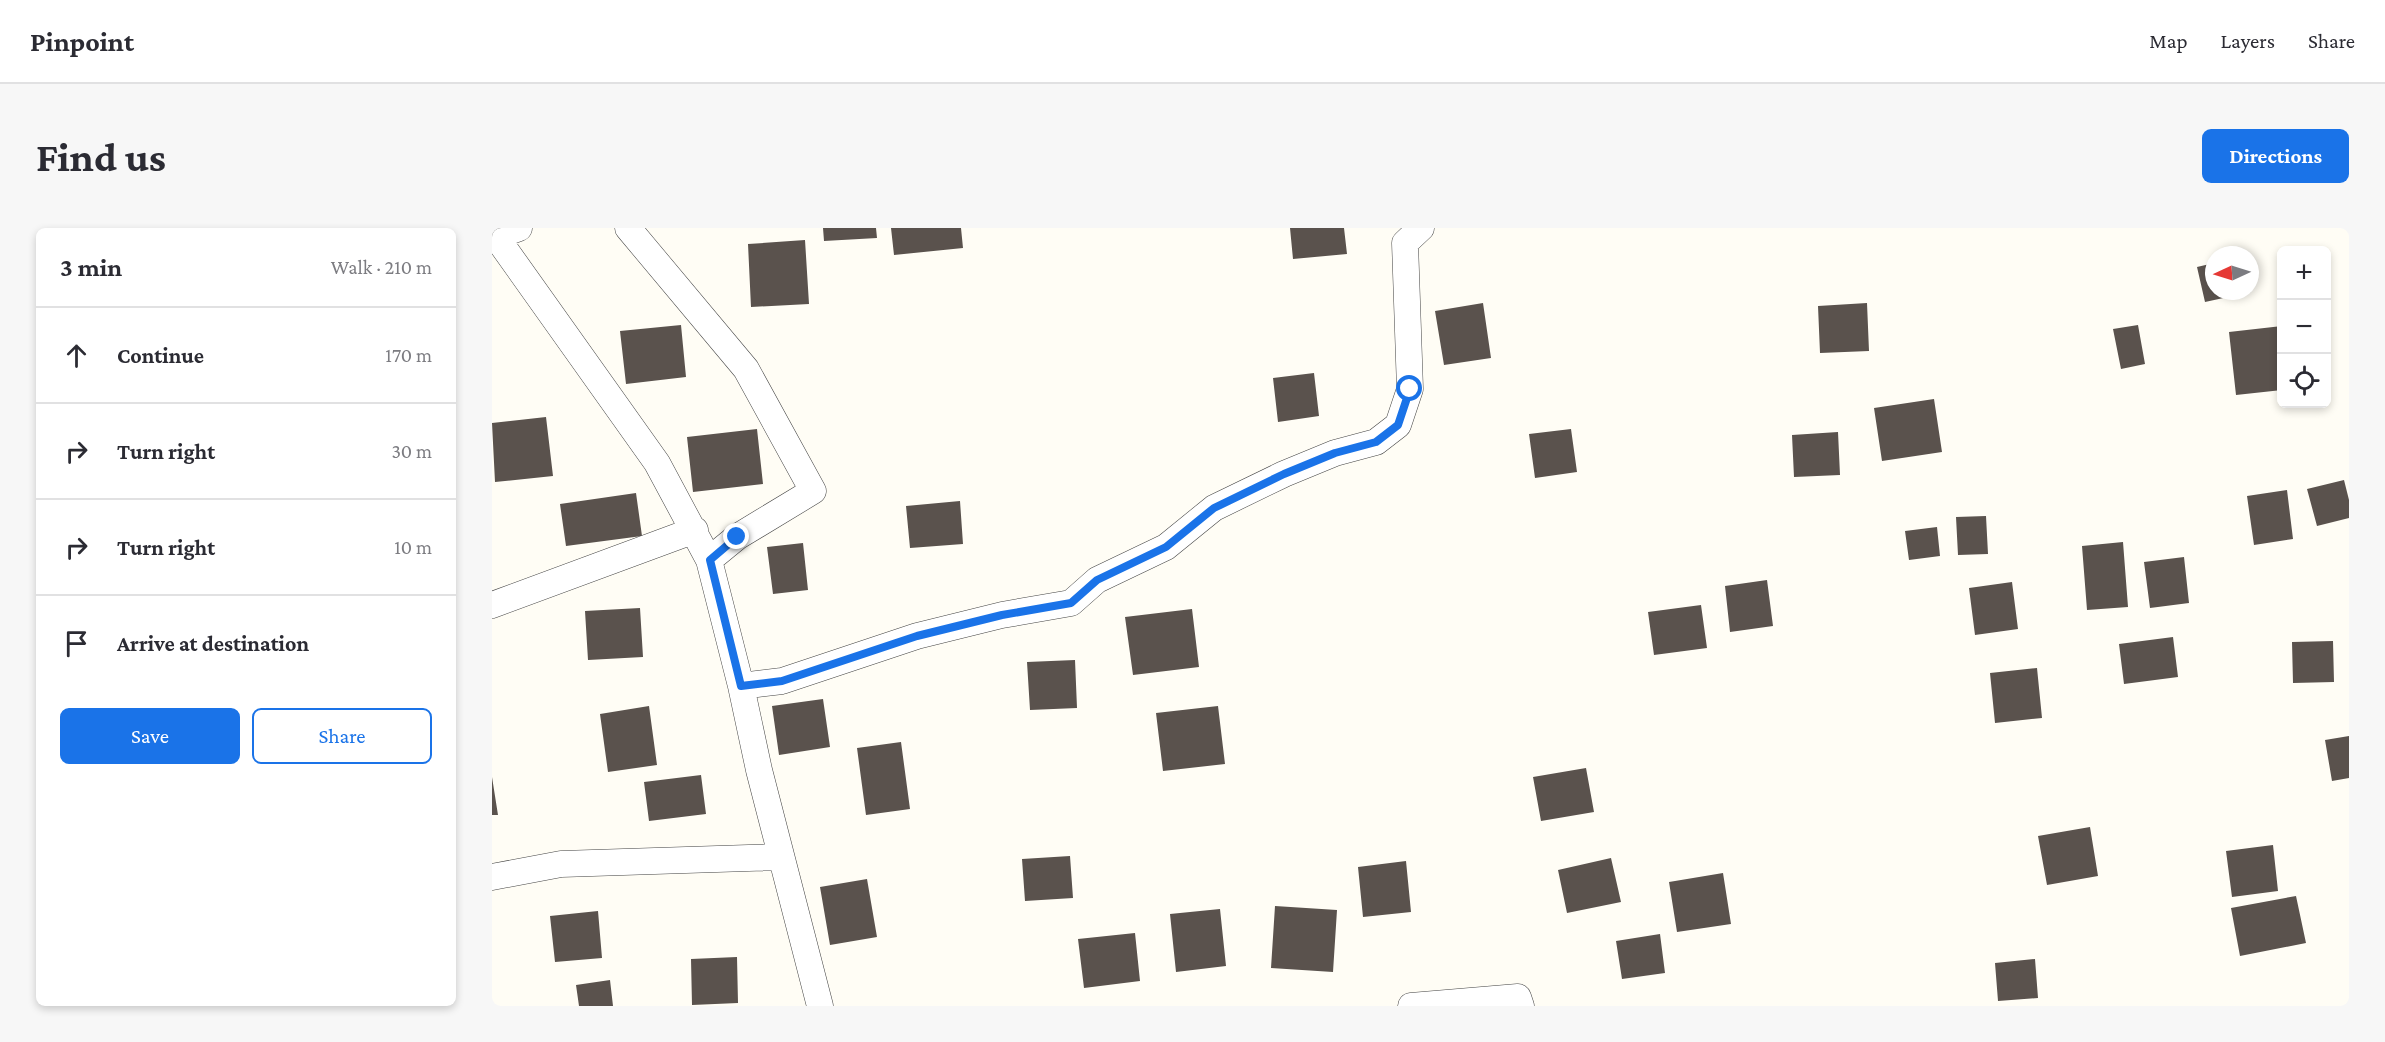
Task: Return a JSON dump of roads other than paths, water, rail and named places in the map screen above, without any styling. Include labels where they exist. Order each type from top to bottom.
[{"type":"street","points":[[519,228],[494,234],[657,463],[710,560],[781,857],[820,1006]]},
{"type":"street","points":[[628,228],[746,369],[813,491],[737,537],[710,560]]},
{"type":"street","points":[[741,686],[782,681],[917,636],[1002,615],[1071,603],[1097,580],[1166,547],[1214,508],[1284,474],[1335,453],[1376,442],[1398,425],[1410,389],[1405,243],[1421,228]]},
{"type":"street","points":[[492,605],[695,530]]},
{"type":"street","points":[[492,877],[561,864],[781,857]]},
{"type":"street","points":[[1411,1006],[1518,996],[1521,1006]]}]
